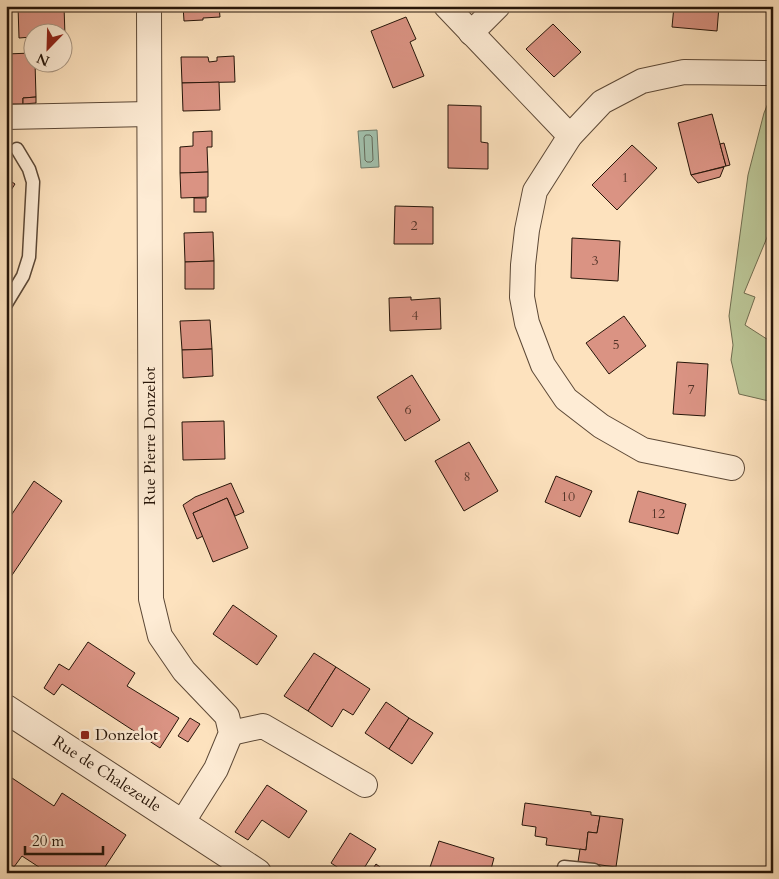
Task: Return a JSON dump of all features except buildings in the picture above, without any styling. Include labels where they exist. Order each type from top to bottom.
[{"type":"street","name":"Rue Pierre Donzelot","points":[[149,6],[151,599],[160,636],[184,671],[227,716],[231,733]]},
{"type":"street","points":[[446,6],[570,136]]},
{"type":"street","points":[[472,33],[498,6]]},
{"type":"street","points":[[732,468],[643,450],[601,426],[566,398],[543,365],[527,323],[522,297],[527,230],[536,191],[570,136],[602,102],[642,81],[684,72],[773,73]]},
{"type":"street","points":[[6,117],[150,114]]},
{"type":"street","name":"Rue de Chalezeule","points":[[6,708],[257,873]]},
{"type":"street","points":[[182,823],[216,769],[231,733],[263,726],[365,785]]},
{"type":"lane","points":[[6,304],[23,276],[29,257],[33,182],[29,169],[17,149]]},
{"type":"lane","points":[[564,866],[594,870],[597,873]]},
{"type":"shaded area","points":[[771,96],[773,96],[773,223],[744,293],[755,297],[745,325],[773,343],[773,402],[739,394],[731,360],[733,345],[729,316],[748,175],[764,113]]},
{"type":"water","points":[[377,130],[379,167],[361,168],[358,131]]},
{"type":"place","name":"Donzelot","points":[[85,735]]}]
